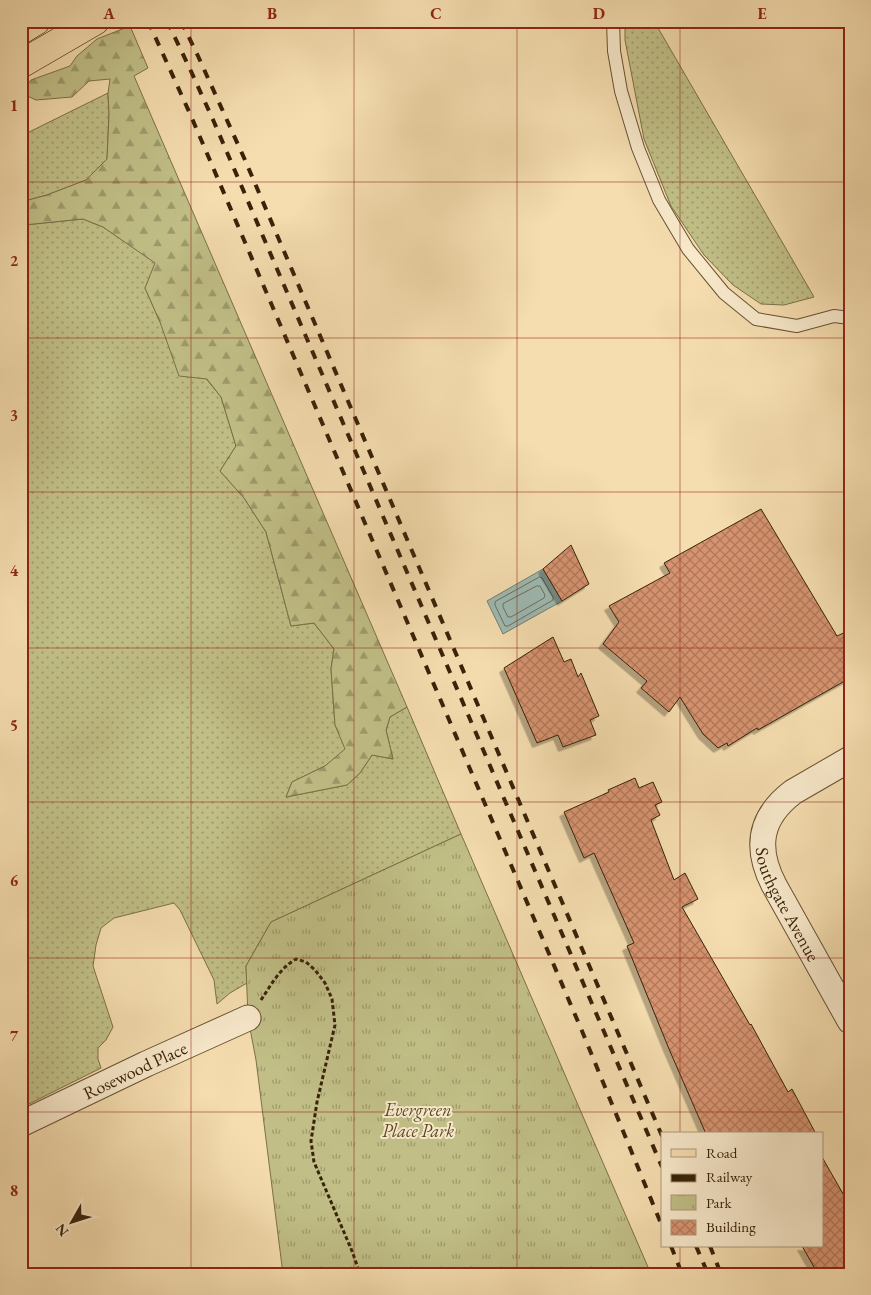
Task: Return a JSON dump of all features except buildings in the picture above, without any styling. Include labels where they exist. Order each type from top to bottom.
[{"type":"main road","points":[[21,30],[36,21]]},
{"type":"main road","points":[[21,64],[95,21]]},
{"type":"street","name":"Southgate Avenue","points":[[850,760],[785,798],[767,823],[763,843],[765,864],[774,885],[850,1021]]},
{"type":"street","name":"Rosewood Place","points":[[21,1124],[154,1060],[248,1018]]},
{"type":"lane","points":[[612,21],[614,51],[621,91],[638,148],[659,200],[688,249],[724,293],[756,319],[797,326],[834,316],[850,318]]},
{"type":"path","points":[[248,1018],[289,963],[296,960],[306,962],[325,983],[332,999],[335,1025],[317,1102],[311,1141],[314,1162],[360,1274]]},
{"type":"green space","points":[[625,21],[654,21],[814,297],[784,305],[761,304],[733,285],[704,255],[671,206],[644,139],[625,40]]},
{"type":"green space","points":[[130,26],[148,68],[134,76],[407,707],[390,717],[386,730],[393,759],[372,755],[360,773],[347,785],[286,797],[292,782],[325,766],[345,749],[335,725],[331,669],[334,649],[314,623],[291,626],[266,532],[244,498],[220,471],[236,446],[221,397],[207,379],[179,376],[160,322],[145,288],[155,263],[103,227],[83,219],[24,225],[21,227],[21,202],[47,195],[86,180],[107,159],[110,79],[89,81],[72,97],[36,100],[21,93],[31,80],[70,66],[77,56],[97,39]]},
{"type":"green space","points":[[108,93],[107,159],[86,180],[47,195],[21,202],[21,136]]},
{"type":"green space","points":[[83,219],[103,227],[156,263],[145,288],[160,322],[221,397],[236,446],[220,471],[244,498],[266,532],[291,626],[314,623],[334,649],[331,669],[335,725],[346,749],[325,766],[292,782],[286,797],[347,785],[360,773],[372,755],[393,759],[386,730],[390,717],[407,707],[461,834],[271,922],[246,966],[247,983],[230,993],[217,1004],[214,980],[180,910],[174,903],[114,918],[101,928],[93,966],[113,1027],[106,1040],[98,1048],[98,1059],[101,1068],[21,1108],[21,227],[24,225]]},
{"type":"green space","name":"Evergreen Place Park","points":[[461,834],[651,1274],[283,1274],[256,1060],[248,1018],[246,966],[271,922]]},
{"type":"water","points":[[543,569],[562,601],[503,634],[487,601]]},
{"type":"railway","points":[[148,21],[191,116],[582,1031],[661,1224]]},
{"type":"railway","points":[[167,21],[214,122],[661,1165]]},
{"type":"railway","points":[[181,21],[245,160],[661,1134]]},
{"type":"railway","points":[[672,1248],[682,1274]]},
{"type":"railway","points":[[697,1248],[708,1274]]},
{"type":"railway","points":[[711,1248],[721,1274]]}]
